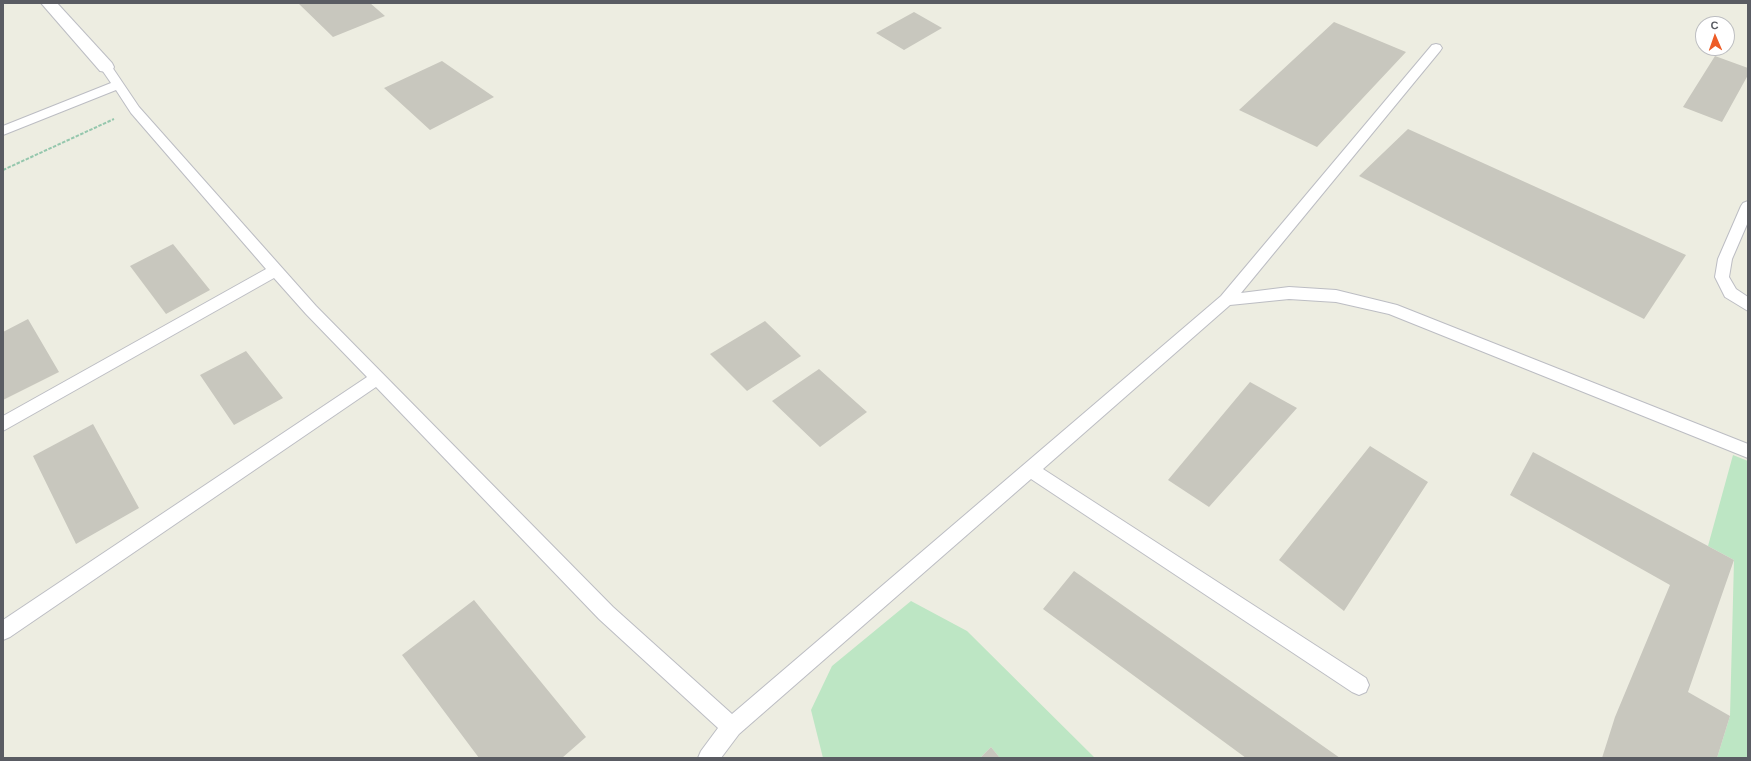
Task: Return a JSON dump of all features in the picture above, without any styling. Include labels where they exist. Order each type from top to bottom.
[{"type":"street","points":[[49,3],[106,67]]},
{"type":"lane","points":[[708,758],[732,728],[1226,300],[1436,48]]},
{"type":"lane","points":[[106,67],[135,110],[311,310],[606,613],[732,728]]},
{"type":"lane","points":[[3,131],[118,85]]},
{"type":"lane","points":[[1748,206],[1724,259],[1722,277],[1730,293],[1748,305]]},
{"type":"lane","points":[[3,424],[276,270]]},
{"type":"lane","points":[[1226,300],[1289,292],[1336,296],[1392,309],[1466,337],[1748,451]]},
{"type":"lane","points":[[3,631],[378,378]]},
{"type":"lane","points":[[1031,470],[1359,685]]},
{"type":"path","points":[[3,170],[135,110]]},
{"type":"green space","points":[[1733,455],[1748,461],[1748,758],[1717,758],[1730,716],[1734,560],[1708,546]]},
{"type":"green space","points":[[911,601],[967,631],[1095,758],[1000,758],[991,747],[980,758],[823,758],[811,710],[832,666]]},
{"type":"building","points":[[298,3],[370,3],[385,16],[333,37]]},
{"type":"building","points":[[914,12],[942,28],[904,50],[876,33]]},
{"type":"building","points":[[1334,22],[1406,52],[1317,147],[1239,110]]},
{"type":"building","points":[[1715,56],[1748,68],[1748,75],[1722,122],[1683,107]]},
{"type":"building","points":[[442,61],[494,97],[430,130],[384,88]]},
{"type":"building","points":[[1408,129],[1686,255],[1644,319],[1359,176]]},
{"type":"building","points":[[173,244],[210,290],[166,314],[130,266]]},
{"type":"building","points":[[28,319],[59,372],[3,400],[3,332]]},
{"type":"building","points":[[765,321],[801,356],[747,391],[710,354]]},
{"type":"building","points":[[246,351],[283,398],[234,425],[200,375]]},
{"type":"building","points":[[819,369],[867,412],[820,447],[772,401]]},
{"type":"building","points":[[1250,382],[1297,408],[1209,507],[1168,480]]},
{"type":"building","points":[[93,424],[139,508],[76,544],[33,456]]},
{"type":"building","points":[[1370,446],[1428,482],[1344,611],[1279,560]]},
{"type":"building","points":[[1533,452],[1734,560],[1688,692],[1730,716],[1717,758],[1602,758],[1615,717],[1670,585],[1510,495]]},
{"type":"building","points":[[1074,571],[1340,758],[1246,758],[1043,609]]},
{"type":"building","points":[[474,600],[586,737],[562,758],[479,758],[402,655]]},
{"type":"building","points":[[991,747],[1000,758],[980,758]]}]
